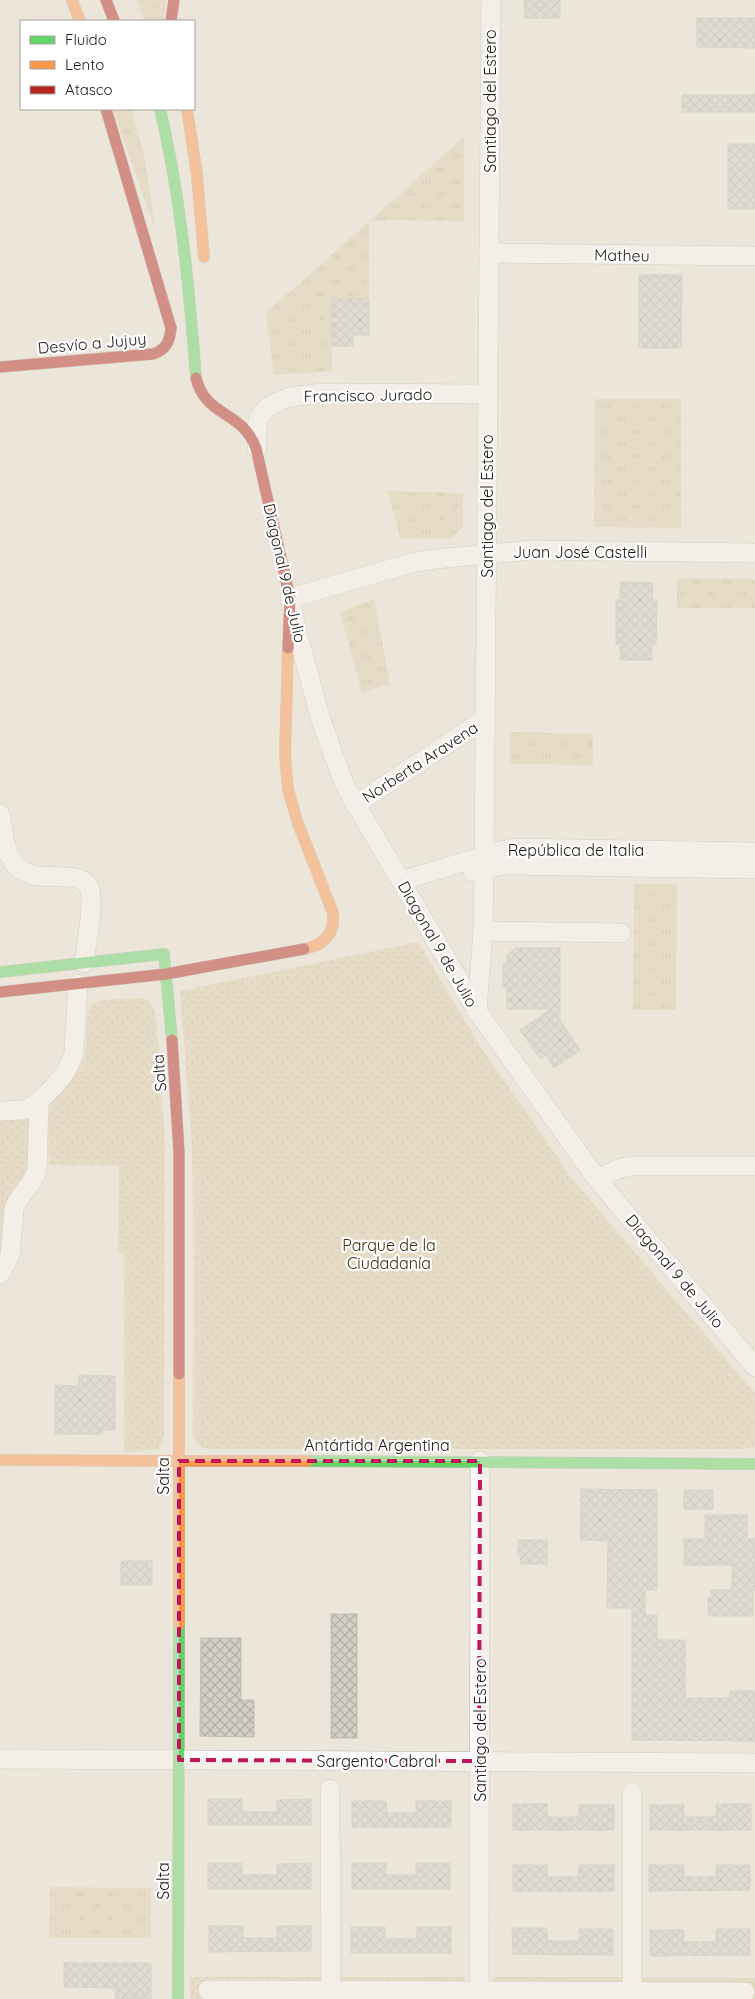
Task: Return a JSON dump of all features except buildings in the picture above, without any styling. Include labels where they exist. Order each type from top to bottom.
[{"type":"main road","points":[[72,0],[80,20]]},
{"type":"main road","points":[[106,0],[114,20]]},
{"type":"main road","points":[[171,20],[174,0]]},
{"type":"main road","points":[[106,110],[171,328]]},
{"type":"main road","points":[[160,110],[169,142],[179,199],[190,296],[196,378]]},
{"type":"main road","points":[[187,110],[197,175],[206,272]]},
{"type":"main road","points":[[170,280],[171,328]]},
{"type":"main road","points":[[196,378],[203,323]]},
{"type":"main road","name":"Desvío a Jujuy","points":[[0,367],[158,353],[166,346],[171,328]]},
{"type":"main road","name":"Diagonal 9 de Julio","points":[[196,378],[200,393],[205,400],[212,407],[241,424],[251,436],[257,452],[290,598]]},
{"type":"main road","points":[[0,992],[166,974],[312,947],[325,942],[330,936],[334,920],[333,913],[292,805],[286,772],[290,598]]},
{"type":"main road","name":"Salta","points":[[84,963],[164,954],[175,1071],[180,1152],[178,1999]]},
{"type":"main road","points":[[0,972],[84,963]]},
{"type":"main road","name":"Antártida Argentina","points":[[0,1460],[480,1461],[755,1464]]},
{"type":"street","name":"Santiago del Estero","points":[[477,1011],[484,862],[491,0]]},
{"type":"street","name":"Matheu","points":[[489,253],[755,256]]},
{"type":"street","name":"Francisco Jurado","points":[[257,452],[257,426],[260,416],[272,405],[290,398],[323,393],[488,394]]},
{"type":"street","name":"Juan José Castelli","points":[[290,598],[415,562],[486,554],[531,550],[755,553]]},
{"type":"street","name":"Diagonal 9 de Julio","points":[[290,598],[296,628],[325,734],[336,764],[355,805],[477,1011],[597,1179],[755,1367]]},
{"type":"street","name":"Norberta Aravena","points":[[355,805],[485,719]]},
{"type":"street","points":[[0,814],[12,861],[21,871],[35,876],[76,878],[83,880],[89,887],[91,904],[84,963]]},
{"type":"street","name":"República de Italia","points":[[404,886],[484,862],[514,848],[755,852]]},
{"type":"street","name":"República de Italia","points":[[484,862],[503,865],[755,869]]},
{"type":"street","points":[[482,931],[622,933]]},
{"type":"street","points":[[0,1111],[23,1110],[31,1107],[66,1072],[72,1061],[78,984]]},
{"type":"street","points":[[0,1274],[10,1256],[14,1209],[35,1178],[37,1170],[38,1101]]},
{"type":"street","points":[[597,1179],[618,1169],[631,1166],[755,1166]]},
{"type":"street","name":"Santiago del Estero","points":[[479,1995],[480,1461]]},
{"type":"street","name":"Sargento Cabral","points":[[0,1759],[755,1762]]},
{"type":"street","points":[[330,1789],[331,1990]]},
{"type":"street","points":[[632,1792],[632,1991]]},
{"type":"street","points":[[208,1990],[331,1990],[479,1995],[632,1991],[745,1992]]},
{"type":"highlighted area","points":[[179,1461],[480,1461],[479,1761],[179,1760]]},
{"type":"green space","points":[[137,0],[166,0],[165,20],[144,20]]},
{"type":"green space","points":[[113,110],[131,110],[144,155],[156,232]]},
{"type":"green space","points":[[464,137],[464,221],[371,220]]},
{"type":"green space","points":[[369,221],[369,299],[332,298],[332,371],[274,375],[266,313]]},
{"type":"green space","points":[[595,399],[681,399],[681,528],[594,527]]},
{"type":"green space","points":[[387,491],[463,493],[463,526],[452,538],[401,539]]},
{"type":"green space","points":[[677,578],[753,579],[755,581],[755,608],[677,608]]},
{"type":"green space","points":[[374,599],[390,684],[362,693],[340,612]]},
{"type":"green space","points":[[510,732],[593,734],[593,765],[510,764]]},
{"type":"green space","points":[[634,884],[677,884],[676,1010],[633,1010]]},
{"type":"green space","name":"Parque de la Ciudadanía","points":[[418,942],[478,1043],[568,1174],[755,1393],[755,1447],[745,1449],[209,1449],[202,1448],[196,1443],[193,1433],[194,1268],[192,1147],[180,991]]},
{"type":"green space","points":[[146,999],[151,1003],[156,1017],[165,1141],[164,1434],[158,1449],[124,1453],[124,1253],[118,1252],[119,1166],[49,1165],[48,1130],[49,1111],[54,1097],[82,1064],[86,1045],[87,1018],[91,1005],[100,1000]]},
{"type":"green space","points":[[0,1116],[32,1117],[35,1160],[7,1252],[0,1257]]},
{"type":"green space","points":[[50,1887],[151,1888],[151,1938],[49,1938]]},
{"type":"green space","points":[[190,1977],[464,1977],[464,1999],[190,1999]]},
{"type":"green space","points":[[493,1977],[755,1978],[755,1999],[493,1999]]},
{"type":"traffic: fast","points":[[160,110],[179,209],[196,378]]},
{"type":"traffic: fast","points":[[0,972],[164,954],[172,1040]]},
{"type":"traffic: fast","points":[[307,1461],[755,1464]]},
{"type":"traffic: fast","points":[[178,1999],[179,1624]]},
{"type":"traffic: slow","points":[[72,0],[80,20]]},
{"type":"traffic: slow","points":[[187,110],[197,175],[204,257]]},
{"type":"traffic: slow","points":[[288,648],[285,755],[288,789],[297,821],[333,913],[332,927],[327,937],[317,945],[304,949]]},
{"type":"traffic: slow","points":[[179,1374],[179,1461],[307,1461]]},
{"type":"traffic: slow","points":[[0,1460],[179,1461],[179,1624]]},
{"type":"traffic: jam","points":[[106,0],[114,20]]},
{"type":"traffic: jam","points":[[171,20],[174,0]]},
{"type":"traffic: jam","points":[[106,110],[171,328]]},
{"type":"traffic: jam","points":[[0,367],[153,354],[167,344],[171,328]]},
{"type":"traffic: jam","points":[[196,378],[201,391],[208,400],[242,427],[250,436],[256,448],[290,598],[288,648]]},
{"type":"traffic: jam","points":[[0,992],[166,974],[304,949]]},
{"type":"traffic: jam","points":[[172,1040],[179,1152],[179,1374]]}]
